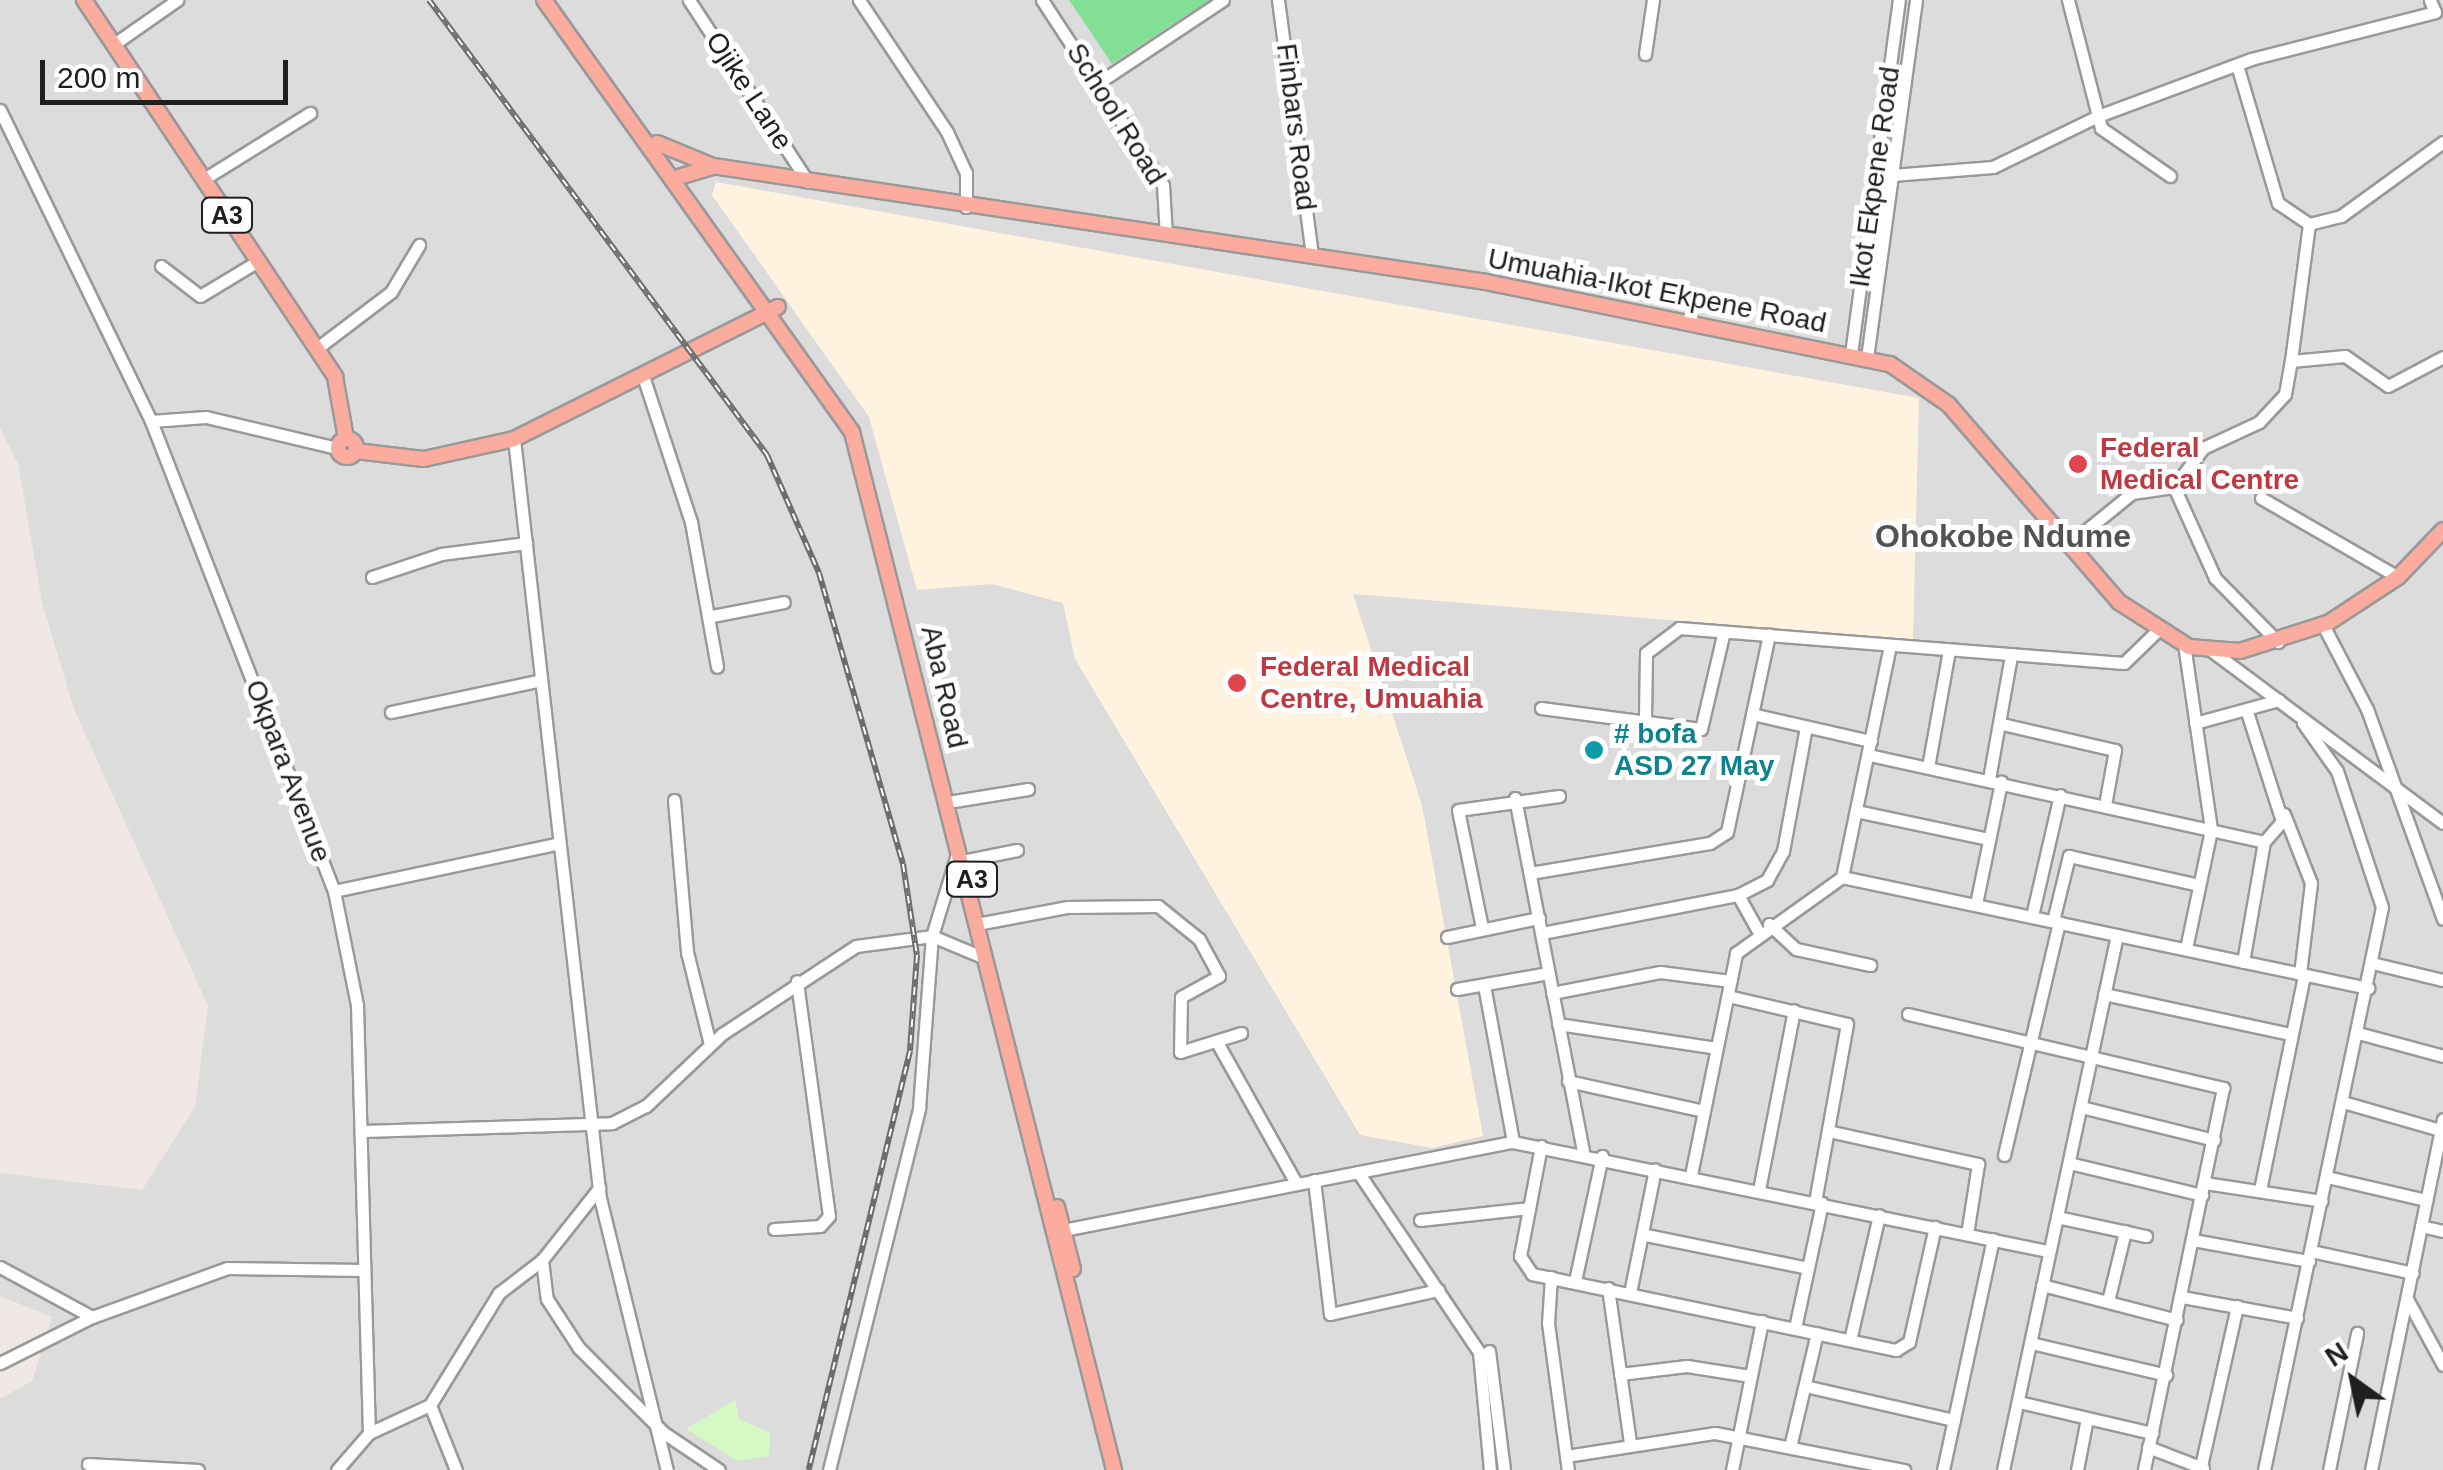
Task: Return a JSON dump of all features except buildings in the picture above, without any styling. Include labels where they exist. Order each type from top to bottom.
[{"type":"main road","name":"A3","points":[[84,0],[341,389],[346,446]]},
{"type":"main road","name":"Aba Road","points":[[544,0],[684,169],[742,272],[775,309],[852,432],[897,578],[962,857],[1059,1231],[1114,1470]]},
{"type":"main road","name":"Aba Road","points":[[554,0],[656,143],[684,169],[690,187],[860,428],[954,800],[980,956],[1124,1470]]},
{"type":"main road","name":"Umuahia-Ikot Ekpene Road","points":[[684,169],[808,182],[1312,254],[1867,358],[1909,373],[1950,405],[2068,545],[2157,631],[2184,644],[2212,650],[2240,651],[2323,625],[2398,577],[2443,530]]},
{"type":"main road","points":[[736,330],[752,304],[742,272]]},
{"type":"main road","points":[[346,446],[438,458],[514,440],[775,309]]},
{"type":"main road","points":[[736,330],[768,328],[795,343]]},
{"type":"street","points":[[114,44],[176,0]]},
{"type":"street","name":"Ojike Lane","points":[[689,0],[808,182]]},
{"type":"street","points":[[859,0],[946,132],[966,173],[966,207]]},
{"type":"street","name":"School Road","points":[[1042,0],[1098,82],[1169,199],[1166,235]]},
{"type":"street","points":[[1098,82],[1223,0]]},
{"type":"street","name":"Finbars Road","points":[[1278,0],[1312,254]]},
{"type":"street","points":[[1645,54],[1654,0]]},
{"type":"street","name":"Ikot Ekpene Road","points":[[1851,354],[1900,0]]},
{"type":"street","points":[[1867,358],[1916,0]]},
{"type":"street","points":[[2068,0],[2101,128],[2170,176]]},
{"type":"street","points":[[1892,175],[1968,175],[2098,116],[2236,65],[2436,8]]},
{"type":"street","points":[[2236,65],[2278,203],[2309,224],[2342,216],[2443,142]]},
{"type":"street","name":"Okpara Avenue","points":[[0,110],[151,421],[334,891],[357,1005],[368,1433]]},
{"type":"street","points":[[204,179],[310,113]]},
{"type":"street","points":[[2068,545],[2132,494],[2174,487],[2203,448],[2273,410],[2290,361],[2309,224]]},
{"type":"street","points":[[316,349],[392,292],[419,245]]},
{"type":"street","points":[[161,266],[200,296],[258,261]]},
{"type":"street","points":[[2290,361],[2345,356],[2388,386],[2443,357]]},
{"type":"street","points":[[643,376],[712,616],[717,667]]},
{"type":"street","points":[[151,421],[206,416],[346,446]]},
{"type":"street","points":[[514,440],[598,1188],[664,1432],[666,1470]]},
{"type":"street","points":[[2174,487],[2216,578],[2278,642]]},
{"type":"street","points":[[2262,498],[2398,577]]},
{"type":"street","points":[[372,577],[441,554],[526,543]]},
{"type":"street","points":[[712,616],[784,602]]},
{"type":"street","points":[[2323,625],[2373,724],[2389,788],[2443,920]]},
{"type":"street","points":[[1645,717],[1646,653],[1658,637],[1679,628],[1723,635],[1769,634],[2124,663],[2157,631]]},
{"type":"street","points":[[1530,873],[1720,838],[1731,825],[1769,634]]},
{"type":"street","points":[[1540,708],[1645,717],[1704,727],[1723,635]]},
{"type":"street","points":[[2184,644],[2211,830],[2186,950]]},
{"type":"street","points":[[1842,877],[1890,646]]},
{"type":"street","points":[[1928,766],[1949,650]]},
{"type":"street","points":[[2212,650],[2389,788],[2443,822]]},
{"type":"street","points":[[2240,651],[2241,674]]},
{"type":"street","points":[[1976,904],[1989,840],[2010,656]]},
{"type":"street","points":[[391,712],[541,680]]},
{"type":"street","points":[[2195,723],[2247,712],[2279,700]]},
{"type":"street","points":[[2247,712],[2311,883],[2302,974],[2260,1190]]},
{"type":"street","points":[[1752,714],[1872,741]]},
{"type":"street","points":[[2264,1470],[2368,988],[2382,897],[2336,772],[2303,723]]},
{"type":"street","points":[[2002,724],[2115,750],[2105,806]]},
{"type":"street","points":[[1542,934],[1738,895],[1778,866],[1806,727]]},
{"type":"street","points":[[1869,754],[2264,842]]},
{"type":"street","points":[[954,800],[1028,789]]},
{"type":"street","points":[[2032,916],[2060,795]]},
{"type":"street","points":[[1482,928],[1458,810],[1515,798],[1559,796]]},
{"type":"street","points":[[1515,798],[1582,1152]]},
{"type":"street","points":[[674,800],[687,952],[710,1044]]},
{"type":"street","points":[[2243,962],[2264,842],[2282,808]]},
{"type":"street","points":[[1856,811],[1989,840]]},
{"type":"street","points":[[334,891],[559,844]]},
{"type":"street","points":[[829,1470],[919,1108],[932,936],[962,857],[1017,850]]},
{"type":"street","points":[[2004,1155],[2034,1040],[2069,856],[2199,885]]},
{"type":"street","points":[[1691,1175],[1736,953],[1763,928],[1842,877],[2368,988]]},
{"type":"street","points":[[1738,895],[1763,928],[1796,949],[1870,965]]},
{"type":"street","points":[[982,923],[1067,907],[1158,906],[1199,938],[1218,976],[1180,997],[1177,1046],[1186,1054],[1241,1033]]},
{"type":"street","points":[[1447,937],[1539,918]]},
{"type":"street","points":[[2003,1470],[2118,935]]},
{"type":"street","points":[[363,1132],[591,1128],[646,1106],[710,1044],[797,981],[879,938],[932,936],[980,956]]},
{"type":"street","points":[[2372,963],[2443,980]]},
{"type":"street","points":[[1457,989],[1549,972]]},
{"type":"street","points":[[1552,992],[1660,972],[1730,981]]},
{"type":"street","points":[[774,1229],[820,1226],[830,1210],[797,981]]},
{"type":"street","points":[[1484,984],[1513,1142]]},
{"type":"street","points":[[2104,994],[2290,1034]]},
{"type":"street","points":[[1728,996],[1847,1024],[1795,1328]]},
{"type":"street","points":[[1759,1190],[1794,1010]]},
{"type":"street","points":[[1908,1014],[2220,1084],[2214,1140],[2144,1470]]},
{"type":"street","points":[[1558,1024],[1588,1022],[1716,1048]]},
{"type":"street","points":[[2358,1034],[2443,1056]]},
{"type":"street","points":[[1218,1044],[1296,1183]]},
{"type":"street","points":[[1568,1080],[1704,1111]]},
{"type":"street","points":[[2344,1102],[2442,1124],[2372,1470]]},
{"type":"street","points":[[2081,1107],[2214,1140]]},
{"type":"street","points":[[1828,1130],[1978,1164],[1967,1234]]},
{"type":"street","points":[[1059,1231],[1513,1142],[1602,1156],[2048,1251]]},
{"type":"street","points":[[1541,1146],[1521,1262],[1551,1277],[1850,1340],[1905,1348],[1936,1227]]},
{"type":"street","points":[[1575,1281],[1602,1156]]},
{"type":"street","points":[[2069,1164],[2204,1189],[2260,1190],[2322,1202]]},
{"type":"street","points":[[1630,1293],[1646,1235],[1655,1169]]},
{"type":"street","points":[[1358,1172],[1479,1352],[1490,1470]]},
{"type":"street","points":[[2327,1177],[2426,1200]]},
{"type":"street","points":[[1314,1180],[1330,1314],[1438,1290]]},
{"type":"street","points":[[337,1470],[368,1433],[430,1405],[499,1293],[542,1260],[598,1188]]},
{"type":"street","points":[[1420,1220],[1530,1208]]},
{"type":"street","points":[[1850,1340],[1879,1215]]},
{"type":"street","points":[[2056,1217],[2146,1236]]},
{"type":"street","points":[[2422,1226],[2443,1231]]},
{"type":"street","points":[[2108,1301],[2125,1231]]},
{"type":"street","points":[[1646,1235],[1808,1268]]},
{"type":"street","points":[[1943,1470],[1993,1239]]},
{"type":"street","points":[[2193,1240],[2413,1273]]},
{"type":"street","points":[[542,1260],[547,1298],[567,1332],[664,1432],[719,1470]]},
{"type":"street","points":[[0,1267],[92,1317]]},
{"type":"street","points":[[0,1363],[92,1317],[227,1268],[363,1270]]},
{"type":"street","points":[[1551,1277],[1568,1470]]},
{"type":"street","points":[[2042,1285],[2177,1320]]},
{"type":"street","points":[[1608,1288],[1630,1443]]},
{"type":"street","points":[[2182,1298],[2298,1318]]},
{"type":"street","points":[[2407,1298],[2443,1365]]},
{"type":"street","points":[[2148,1447],[2203,1468],[2237,1306]]},
{"type":"street","points":[[1732,1470],[1762,1321]]},
{"type":"street","points":[[1790,1447],[1816,1333]]},
{"type":"street","points":[[2330,1470],[2356,1333]]},
{"type":"street","points":[[2032,1343],[2166,1375]]},
{"type":"street","points":[[1489,1350],[1504,1470]]},
{"type":"street","points":[[1620,1374],[1687,1366],[1750,1376]]},
{"type":"street","points":[[1806,1386],[1954,1420]]},
{"type":"street","points":[[2019,1402],[2152,1433]]},
{"type":"street","points":[[430,1405],[456,1470]]},
{"type":"street","points":[[2077,1470],[2087,1418]]},
{"type":"street","points":[[1566,1456],[1630,1443],[1737,1435],[1904,1470]]},
{"type":"street","points":[[88,1464],[198,1470]]},
{"type":"shaded area","points":[[0,0],[2443,0],[2443,1470],[0,1470],[0,1399],[32,1381],[52,1317],[0,1296],[0,1173],[142,1190],[195,1107],[208,1006],[74,709],[42,602],[18,464],[0,428]]},
{"type":"shaded area","name":"Federal Medical Centre, Umuahia","points":[[716,182],[1919,398],[1913,640],[1353,594],[1422,805],[1483,1136],[1432,1148],[1360,1135],[1075,659],[1063,603],[992,584],[917,590],[869,417],[712,195]]},
{"type":"green space","points":[[1069,0],[1209,0],[1112,64]]},
{"type":"green space","points":[[735,1400],[739,1419],[770,1433],[769,1456],[737,1461],[686,1429]]},
{"type":"railway","points":[[429,0],[767,455],[819,573],[903,864],[917,955],[910,1051],[809,1470]]},
{"type":"place","name":"Federal Medical Centre","points":[[2078,464]]},
{"type":"place","name":"Federal Medical Centre, Umuahia","points":[[1237,683]]},
{"type":"place","name":"# bofa ASD 27 May","points":[[1594,750]]},
{"type":"district","name":"Ohokobe Ndume","points":[[2003,536]]}]
